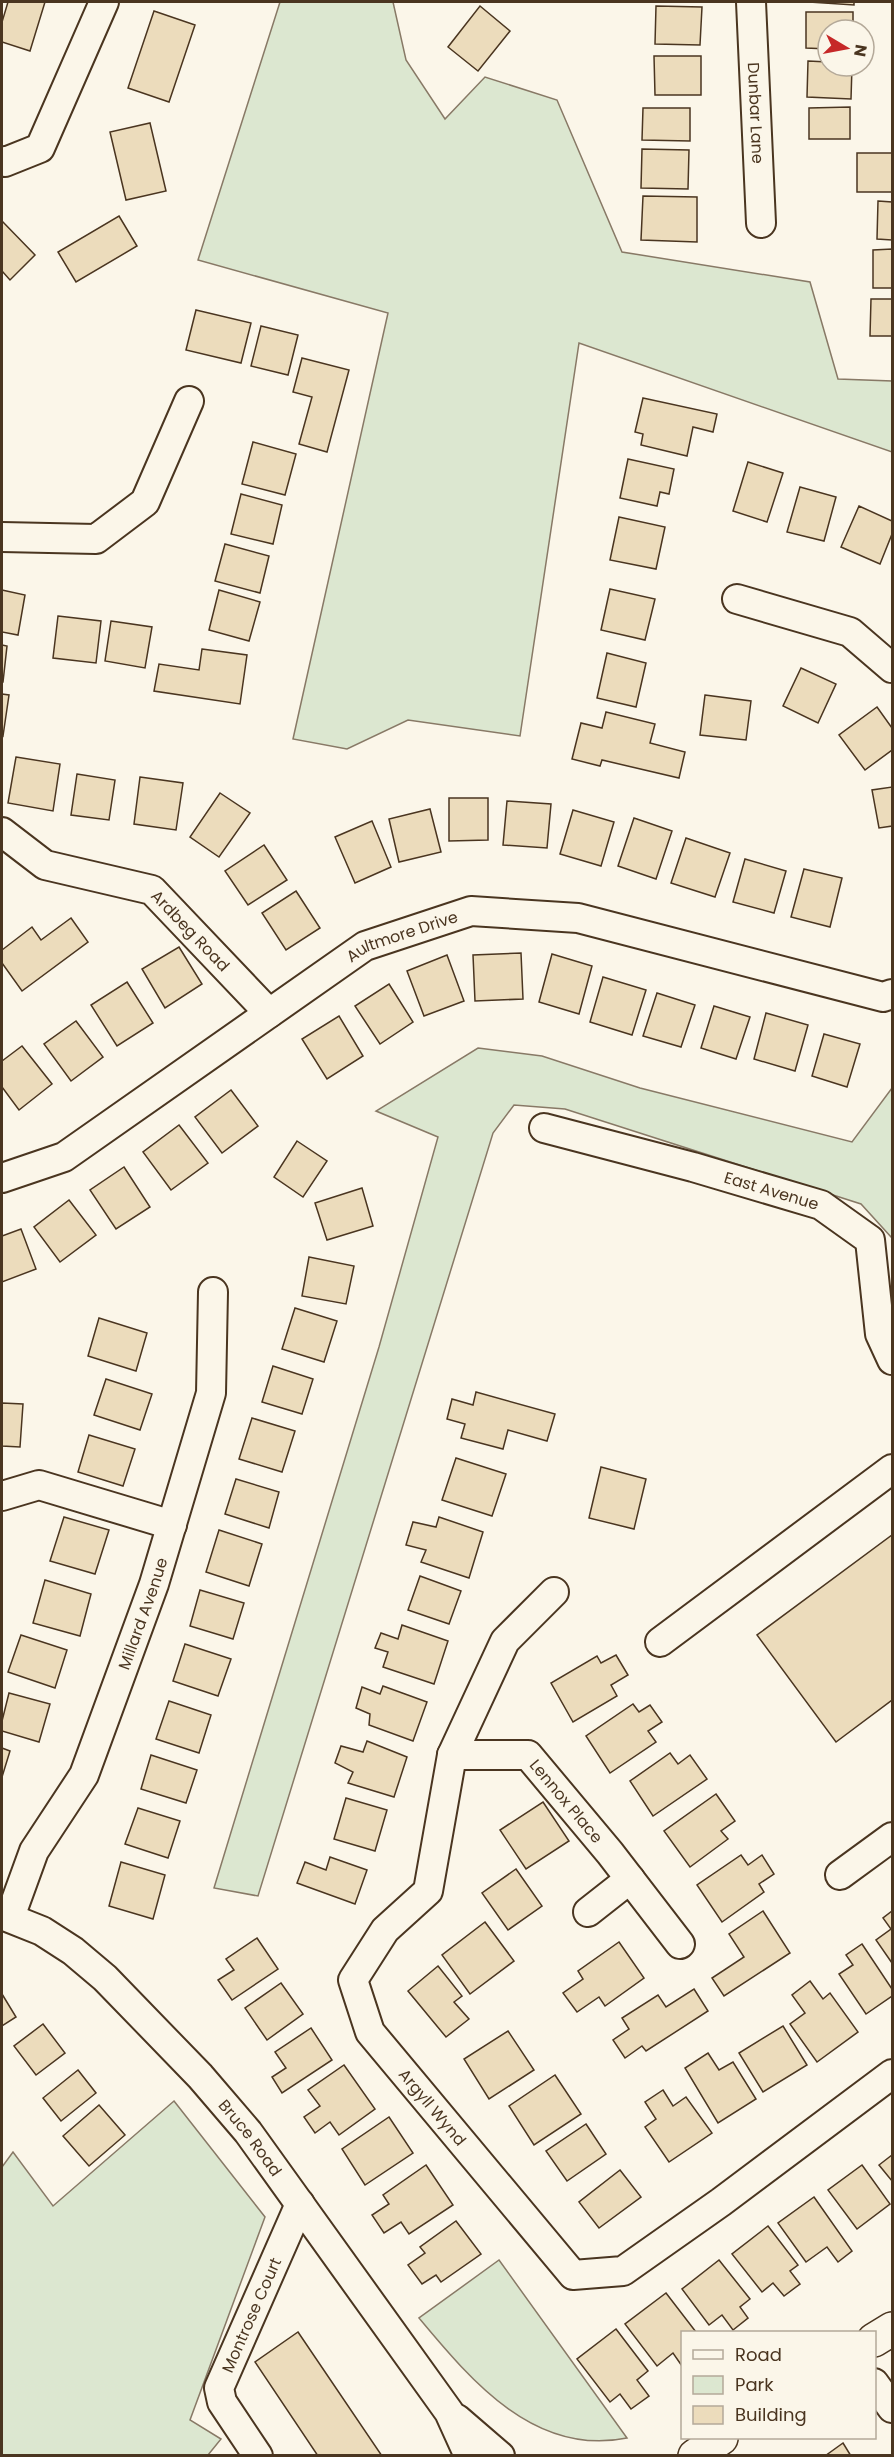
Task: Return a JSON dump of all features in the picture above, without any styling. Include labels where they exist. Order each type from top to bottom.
[{"type":"main road","points":[[876,2339],[892,2328]]},
{"type":"street","points":[[2,161],[5,162],[40,148],[104,2]]},
{"type":"street","name":"Dunbar Lane","points":[[751,2],[761,223]]},
{"type":"street","points":[[2,537],[96,539],[145,502],[189,401]]},
{"type":"street","points":[[737,599],[850,632],[892,668]]},
{"type":"street","name":"Ardbeg Road","points":[[2,832],[45,865],[152,890],[269,1013]]},
{"type":"street","name":"Aultmore Drive","points":[[2,1178],[64,1157],[365,946],[471,910],[578,918],[883,997],[892,994]]},
{"type":"street","name":"East Avenue","points":[[544,1128],[693,1167],[821,1205],[870,1240],[880,1334],[892,1360]]},
{"type":"street","name":"Millard Avenue","points":[[6,1916],[34,1851],[84,1775],[154,1584],[211,1393],[213,1292]]},
{"type":"street","points":[[660,1642],[892,1469]]},
{"type":"street","points":[[2,1496],[39,1485],[172,1525]]},
{"type":"street","name":"Argyll Wynd","points":[[554,1593],[505,1641],[452,1755],[428,1892],[385,1930],[353,1980],[370,2032],[573,2275],[623,2271],[721,2202],[892,2074]]},
{"type":"street","name":"Lennox Place","points":[[452,1755],[528,1755],[680,1944]]},
{"type":"street","points":[[840,1875],[892,1837]]},
{"type":"street","points":[[588,1912],[630,1879]]},
{"type":"street","name":"Bruce Road","points":[[6,1916],[50,1936],[73,1951],[105,1978],[248,2132],[449,2412],[469,2456]]},
{"type":"street","name":"Montrose Court","points":[[258,2456],[222,2402],[219,2388],[300,2204]]},
{"type":"street","points":[[876,2386],[892,2408]]},
{"type":"street","name":"Bruce Road","points":[[449,2412],[500,2456]]},
{"type":"green space","points":[[280,2],[393,2],[406,60],[445,119],[485,77],[557,100],[622,252],[810,282],[838,379],[892,381],[892,452],[579,343],[520,736],[408,720],[347,749],[293,739],[388,313],[198,260]]},
{"type":"green space","points":[[478,1048],[542,1056],[640,1088],[852,1142],[892,1088],[892,1238],[861,1204],[565,1109],[514,1105],[493,1133],[258,1896],[214,1888],[379,1347],[438,1137],[376,1111]]},
{"type":"green space","points":[[174,2101],[265,2217],[190,2420],[221,2439],[208,2455],[2,2455],[2,2167],[13,2152],[53,2206]]},
{"type":"green space","points":[[499,2260],[627,2438],[593,2441],[562,2436],[534,2424],[507,2408],[483,2388],[419,2318]]},
{"type":"building","points":[[8,2],[45,2],[30,51],[2,42],[2,22]]},
{"type":"building","points":[[809,2],[854,2],[854,5]]},
{"type":"building","points":[[480,6],[510,31],[478,71],[448,47]]},
{"type":"building","points":[[656,6],[702,7],[700,45],[655,44]]},
{"type":"building","points":[[154,11],[195,25],[169,102],[128,88]]},
{"type":"building","points":[[806,12],[853,12],[853,18],[816,18],[816,48],[806,48]]},
{"type":"building","points":[[654,56],[701,56],[701,95],[655,95]]},
{"type":"building","points":[[808,61],[816,61],[816,78],[852,78],[851,99],[807,97]]},
{"type":"building","points":[[850,107],[850,139],[809,139],[809,108]]},
{"type":"building","points":[[643,108],[690,108],[690,141],[642,140]]},
{"type":"building","points":[[150,123],[166,191],[126,200],[110,132]]},
{"type":"building","points":[[642,149],[689,150],[688,189],[641,188]]},
{"type":"building","points":[[857,153],[892,153],[892,192],[857,192]]},
{"type":"building","points":[[643,196],[697,197],[697,242],[641,240]]},
{"type":"building","points":[[878,201],[892,202],[892,240],[877,239]]},
{"type":"building","points":[[119,216],[137,246],[76,282],[58,252]]},
{"type":"building","points":[[2,221],[35,255],[10,280],[2,271]]},
{"type":"building","points":[[892,249],[892,288],[873,288],[873,250]]},
{"type":"building","points":[[871,299],[892,299],[892,336],[870,336]]},
{"type":"building","points":[[196,310],[251,323],[241,363],[186,350]]},
{"type":"building","points":[[261,326],[298,335],[288,375],[251,366]]},
{"type":"building","points":[[302,358],[349,370],[327,452],[299,444],[312,397],[293,392]]},
{"type":"building","points":[[643,398],[717,414],[713,432],[693,427],[687,456],[641,445],[643,434],[635,432]]},
{"type":"building","points":[[253,442],[296,454],[285,495],[242,484]]},
{"type":"building","points":[[628,459],[674,469],[669,494],[660,492],[657,506],[620,498]]},
{"type":"building","points":[[748,462],[783,473],[767,522],[733,511]]},
{"type":"building","points":[[800,487],[836,497],[824,541],[787,532]]},
{"type":"building","points":[[241,494],[282,505],[273,544],[231,534]]},
{"type":"building","points":[[859,506],[892,521],[892,534],[880,564],[841,547]]},
{"type":"building","points":[[619,517],[665,527],[656,569],[610,560]]},
{"type":"building","points":[[225,544],[269,556],[260,593],[215,581]]},
{"type":"building","points":[[610,589],[655,599],[645,640],[601,630]]},
{"type":"building","points":[[2,590],[25,595],[18,635],[2,632]]},
{"type":"building","points":[[219,590],[260,602],[249,641],[209,630]]},
{"type":"building","points":[[58,616],[101,621],[96,663],[53,658]]},
{"type":"building","points":[[111,621],[152,627],[145,668],[105,661]]},
{"type":"building","points":[[2,645],[7,646],[3,682],[2,682]]},
{"type":"building","points":[[202,649],[247,655],[240,704],[154,691],[159,664],[199,670]]},
{"type":"building","points":[[607,653],[646,663],[636,707],[597,698]]},
{"type":"building","points":[[801,668],[836,684],[818,723],[783,706]]},
{"type":"building","points":[[2,694],[9,695],[3,736],[2,735]]},
{"type":"building","points":[[705,695],[751,701],[746,740],[700,735]]},
{"type":"building","points":[[877,707],[892,728],[892,750],[865,770],[839,735]]},
{"type":"building","points":[[606,712],[655,724],[650,743],[685,752],[679,778],[602,760],[600,766],[572,759],[581,723],[602,728]]},
{"type":"building","points":[[16,757],[60,764],[53,811],[8,803]]},
{"type":"building","points":[[77,774],[115,780],[109,820],[71,815]]},
{"type":"building","points":[[140,777],[183,783],[176,830],[134,824]]},
{"type":"building","points":[[892,787],[892,826],[879,828],[872,790]]},
{"type":"building","points":[[220,793],[250,813],[219,857],[190,837]]},
{"type":"building","points":[[449,798],[488,798],[488,840],[449,841]]},
{"type":"building","points":[[507,801],[551,804],[547,848],[503,845]]},
{"type":"building","points":[[430,809],[441,852],[399,862],[389,819]]},
{"type":"building","points":[[573,810],[614,822],[601,866],[560,854]]},
{"type":"building","points":[[634,818],[672,831],[656,879],[618,866]]},
{"type":"building","points":[[372,821],[391,867],[355,883],[335,837]]},
{"type":"building","points":[[686,838],[730,853],[715,897],[671,883]]},
{"type":"building","points":[[264,845],[287,880],[248,905],[225,871]]},
{"type":"building","points":[[745,859],[786,871],[774,913],[733,902]]},
{"type":"building","points":[[804,869],[842,878],[830,927],[791,917]]},
{"type":"building","points":[[296,891],[320,928],[286,950],[262,913]]},
{"type":"building","points":[[71,918],[88,942],[22,991],[2,963],[2,950],[32,927],[41,940]]},
{"type":"building","points":[[179,947],[202,984],[165,1008],[142,969]]},
{"type":"building","points":[[521,953],[523,999],[475,1001],[473,955]]},
{"type":"building","points":[[552,954],[592,966],[579,1014],[539,1002]]},
{"type":"building","points":[[447,955],[464,1001],[424,1016],[407,971]]},
{"type":"building","points":[[603,977],[646,990],[632,1035],[590,1022]]},
{"type":"building","points":[[127,982],[153,1023],[117,1046],[91,1005]]},
{"type":"building","points":[[389,984],[413,1022],[380,1044],[355,1006]]},
{"type":"building","points":[[657,993],[695,1005],[681,1047],[643,1036]]},
{"type":"building","points":[[714,1006],[750,1017],[736,1059],[701,1048]]},
{"type":"building","points":[[766,1013],[808,1025],[795,1071],[754,1059]]},
{"type":"building","points":[[339,1016],[363,1056],[327,1079],[302,1039]]},
{"type":"building","points":[[76,1021],[103,1057],[71,1081],[44,1044]]},
{"type":"building","points":[[824,1034],[860,1044],[847,1087],[812,1076]]},
{"type":"building","points":[[22,1046],[52,1084],[19,1110],[2,1087],[2,1061]]},
{"type":"building","points":[[231,1090],[258,1126],[222,1153],[195,1117]]},
{"type":"building","points":[[179,1125],[208,1163],[171,1190],[143,1152]]},
{"type":"building","points":[[297,1141],[327,1161],[303,1197],[274,1177]]},
{"type":"building","points":[[124,1167],[150,1207],[116,1229],[90,1190]]},
{"type":"building","points":[[362,1188],[373,1226],[327,1240],[315,1203]]},
{"type":"building","points":[[69,1200],[96,1235],[60,1262],[34,1227]]},
{"type":"building","points":[[21,1229],[36,1269],[2,1282],[2,1236]]},
{"type":"building","points":[[309,1257],[354,1266],[346,1304],[302,1296]]},
{"type":"building","points":[[295,1308],[337,1321],[324,1362],[282,1349]]},
{"type":"building","points":[[99,1318],[147,1333],[136,1371],[88,1356]]},
{"type":"building","points":[[273,1366],[313,1379],[302,1414],[262,1402]]},
{"type":"building","points":[[106,1379],[152,1394],[140,1430],[94,1415]]},
{"type":"building","points":[[476,1392],[555,1414],[547,1441],[508,1430],[503,1449],[461,1438],[465,1424],[447,1419],[452,1399],[473,1405]]},
{"type":"building","points":[[2,1403],[23,1404],[20,1447],[2,1446]]},
{"type":"building","points":[[252,1418],[295,1431],[282,1472],[239,1459]]},
{"type":"building","points":[[89,1435],[135,1449],[123,1486],[78,1472]]},
{"type":"building","points":[[456,1458],[506,1474],[492,1516],[442,1500]]},
{"type":"building","points":[[601,1467],[646,1479],[634,1529],[589,1518]]},
{"type":"building","points":[[236,1479],[279,1492],[269,1528],[225,1514]]},
{"type":"building","points":[[64,1517],[109,1530],[95,1574],[50,1561]]},
{"type":"building","points":[[439,1517],[483,1532],[469,1578],[421,1562],[426,1550],[406,1545],[413,1522],[436,1527]]},
{"type":"building","points":[[219,1530],[262,1544],[249,1586],[206,1572]]},
{"type":"building","points":[[892,1535],[892,1700],[836,1742],[757,1635]]},
{"type":"building","points":[[420,1576],[461,1591],[449,1624],[408,1610]]},
{"type":"building","points":[[45,1580],[91,1594],[80,1636],[33,1623]]},
{"type":"building","points":[[200,1590],[244,1603],[233,1639],[190,1626]]},
{"type":"building","points":[[402,1625],[448,1641],[434,1684],[383,1667],[388,1652],[375,1648],[381,1633],[398,1639]]},
{"type":"building","points":[[21,1635],[67,1650],[55,1688],[8,1672]]},
{"type":"building","points":[[185,1644],[231,1659],[218,1696],[173,1681]]},
{"type":"building","points":[[616,1655],[628,1675],[611,1685],[617,1696],[573,1722],[551,1683],[597,1656],[601,1663]]},
{"type":"building","points":[[383,1686],[427,1702],[413,1741],[369,1725],[370,1714],[356,1708],[362,1687],[380,1694]]},
{"type":"building","points":[[9,1693],[50,1704],[39,1742],[2,1731],[2,1721]]},
{"type":"building","points":[[169,1701],[211,1715],[199,1753],[156,1739]]},
{"type":"building","points":[[633,1704],[639,1712],[650,1705],[662,1722],[648,1731],[656,1742],[610,1773],[586,1736]]},
{"type":"building","points":[[367,1741],[407,1757],[394,1797],[348,1783],[353,1772],[335,1763],[341,1746],[363,1752]]},
{"type":"building","points":[[2,1748],[10,1751],[2,1777]]},
{"type":"building","points":[[670,1753],[678,1764],[690,1755],[707,1779],[653,1816],[630,1781]]},
{"type":"building","points":[[151,1755],[197,1770],[186,1803],[141,1789]]},
{"type":"building","points":[[716,1794],[735,1821],[721,1831],[728,1839],[690,1867],[664,1831]]},
{"type":"building","points":[[346,1798],[387,1810],[375,1851],[334,1839]]},
{"type":"building","points":[[543,1802],[569,1841],[526,1869],[500,1830]]},
{"type":"building","points":[[138,1808],[180,1821],[168,1858],[125,1844]]},
{"type":"building","points":[[741,1855],[748,1865],[762,1855],[774,1874],[759,1884],[764,1892],[722,1922],[697,1885]]},
{"type":"building","points":[[330,1857],[367,1870],[355,1904],[297,1883],[305,1862],[326,1870]]},
{"type":"building","points":[[121,1862],[165,1875],[153,1919],[109,1906]]},
{"type":"building","points":[[516,1869],[542,1906],[508,1930],[482,1893]]},
{"type":"building","points":[[763,1911],[790,1953],[724,1996],[712,1978],[744,1957],[729,1934]]},
{"type":"building","points":[[892,1911],[892,1963],[876,1940],[891,1929],[883,1918]]},
{"type":"building","points":[[485,1922],[514,1961],[470,1994],[442,1955]]},
{"type":"building","points":[[257,1938],[278,1969],[232,2000],[218,1980],[234,1970],[226,1959]]},
{"type":"building","points":[[619,1942],[644,1978],[605,2006],[599,1997],[577,2012],[563,1993],[583,1979],[578,1971]]},
{"type":"building","points":[[862,1944],[892,1989],[892,1996],[866,2014],[839,1974],[853,1965],[846,1955]]},
{"type":"building","points":[[438,1966],[462,1996],[454,2002],[469,2019],[446,2037],[408,1991]]},
{"type":"building","points":[[810,1981],[823,1999],[830,1993],[858,2032],[817,2062],[790,2024],[805,2013],[792,1995]]},
{"type":"building","points":[[281,1983],[303,2014],[267,2040],[245,2008]]},
{"type":"building","points":[[694,1989],[708,2011],[646,2051],[642,2046],[625,2058],[613,2040],[629,2029],[622,2018],[658,1995],[666,2007]]},
{"type":"building","points":[[2,1994],[16,2017],[2,2026]]},
{"type":"building","points":[[43,2024],[65,2053],[36,2075],[14,2046]]},
{"type":"building","points":[[783,2026],[807,2065],[763,2092],[739,2053]]},
{"type":"building","points":[[311,2028],[332,2060],[282,2093],[272,2077],[286,2068],[275,2052]]},
{"type":"building","points":[[508,2031],[534,2070],[489,2099],[464,2059]]},
{"type":"building","points":[[708,2053],[719,2070],[733,2062],[756,2099],[718,2123],[685,2068]]},
{"type":"building","points":[[344,2065],[375,2109],[339,2135],[330,2122],[315,2133],[304,2117],[320,2106],[308,2090]]},
{"type":"building","points":[[78,2070],[96,2093],[61,2121],[43,2098]]},
{"type":"building","points":[[555,2075],[581,2114],[534,2145],[509,2106]]},
{"type":"building","points":[[663,2090],[673,2106],[686,2097],[712,2133],[669,2162],[645,2127],[656,2119],[645,2102]]},
{"type":"building","points":[[99,2105],[125,2135],[89,2166],[63,2136]]},
{"type":"building","points":[[389,2117],[413,2153],[365,2185],[342,2149]]},
{"type":"building","points":[[586,2124],[606,2154],[567,2181],[546,2151]]},
{"type":"building","points":[[892,2155],[892,2181],[879,2165]]},
{"type":"building","points":[[426,2165],[453,2205],[409,2234],[401,2222],[384,2233],[372,2215],[389,2204],[383,2195]]},
{"type":"building","points":[[862,2165],[890,2204],[857,2229],[828,2190]]},
{"type":"building","points":[[620,2170],[641,2197],[599,2228],[579,2202]]},
{"type":"building","points":[[814,2197],[852,2251],[838,2262],[827,2247],[806,2262],[778,2223]]},
{"type":"building","points":[[456,2221],[481,2254],[441,2282],[436,2275],[422,2284],[408,2265],[425,2253],[420,2247]]},
{"type":"building","points":[[768,2226],[798,2265],[790,2271],[800,2284],[784,2296],[773,2283],[762,2292],[732,2254]]},
{"type":"building","points":[[719,2260],[750,2299],[740,2307],[748,2318],[733,2330],[722,2315],[709,2325],[682,2289]]},
{"type":"building","points":[[666,2293],[695,2331],[681,2331],[681,2365],[673,2353],[657,2366],[625,2324]]},
{"type":"building","points":[[616,2329],[648,2371],[637,2380],[649,2396],[631,2409],[620,2394],[610,2402],[577,2359]]},
{"type":"building","points":[[298,2332],[382,2456],[318,2456],[255,2362]]},
{"type":"building","points":[[843,2443],[851,2456],[825,2456]]}]
